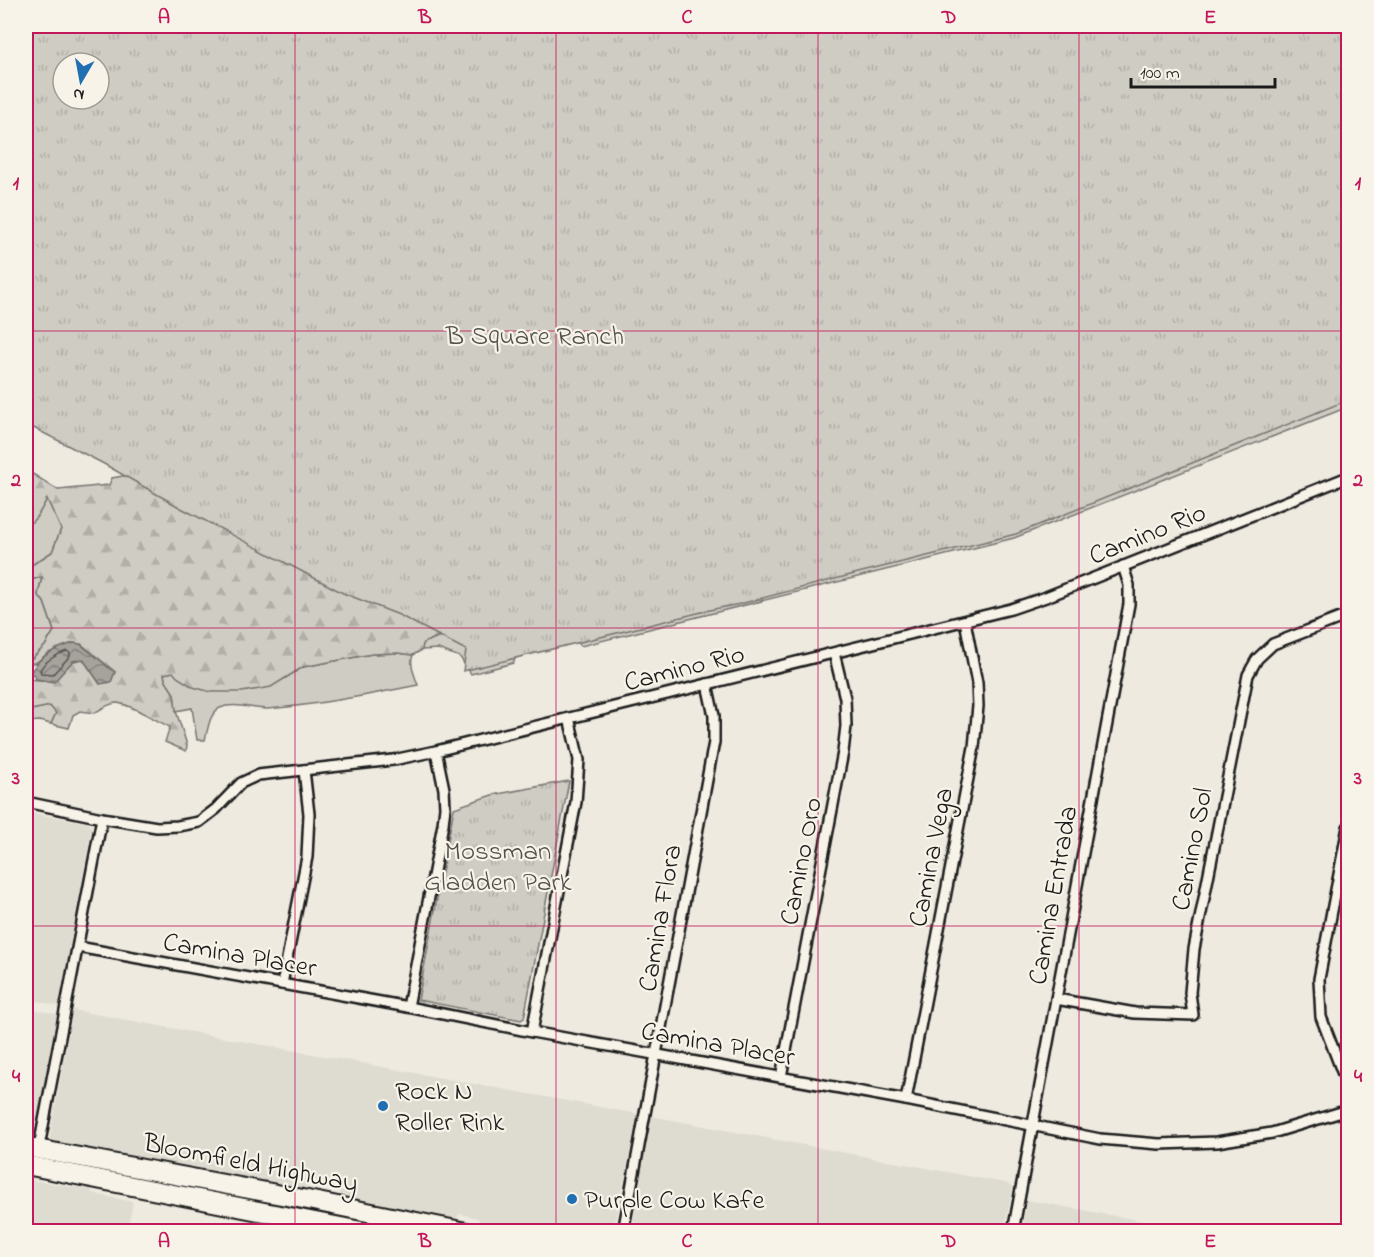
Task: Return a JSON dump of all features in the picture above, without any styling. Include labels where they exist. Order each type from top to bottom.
[{"type":"highway","name":"Bloomfield Highway","points":[[31,1157],[303,1199],[466,1232]]},
{"type":"highway","name":"Bloomfield Highway","points":[[31,1157],[298,1225],[366,1232]]},
{"type":"street","name":"Camino Rio","points":[[26,802],[157,827],[199,822],[216,809],[241,783],[258,775],[393,760],[436,752],[1030,603],[1348,477]]},
{"type":"street","name":"Camina Entrada","points":[[1013,1232],[1129,604],[1130,585],[1123,566]]},
{"type":"street","name":"Camino Sol","points":[[1056,999],[1136,1013],[1193,1015],[1190,993],[1194,949],[1248,675],[1257,659],[1273,644],[1348,615]]},
{"type":"street","name":"Camina Vega","points":[[906,1100],[974,747],[978,706],[977,683],[965,621]]},
{"type":"street","name":"Camino Oro","points":[[781,1077],[843,752],[846,726],[845,698],[834,653]]},
{"type":"street","name":"Camina Flora","points":[[623,1232],[714,742],[714,716],[707,684]]},
{"type":"street","points":[[532,1032],[577,790],[579,760],[569,718]]},
{"type":"street","points":[[408,1007],[443,824],[444,789],[436,752]]},
{"type":"street","points":[[282,984],[307,857],[309,814],[304,770]]},
{"type":"street","points":[[31,1157],[78,947],[102,818]]},
{"type":"street","points":[[1348,827],[1319,980],[1321,1017],[1348,1087]]},
{"type":"street","name":"Camina Placer","points":[[78,947],[906,1100],[1100,1139],[1159,1144],[1217,1142],[1272,1133],[1348,1110]]},
{"type":"street","points":[[298,1225],[303,1199]]},
{"type":"shaded area","points":[[26,812],[88,823],[92,828],[59,1006],[26,999]]},
{"type":"shaded area","points":[[26,1008],[57,1014],[33,1140],[26,1139]]},
{"type":"shaded area","points":[[73,1010],[638,1114],[613,1231],[485,1230],[481,1227],[478,1218],[460,1214],[454,1221],[405,1211],[340,1194],[337,1184],[312,1179],[305,1187],[296,1189],[50,1144]]},
{"type":"shaded area","points":[[651,1116],[1005,1183],[1013,1186],[1004,1231],[632,1231]]},
{"type":"shaded area","points":[[26,1179],[92,1190],[92,1193],[133,1202],[127,1231],[26,1231]]},
{"type":"shaded area","points":[[1027,1200],[1198,1231],[1022,1231]]},
{"type":"green space","name":"B Square Ranch","points":[[26,26],[1348,26],[1348,400],[1016,534],[463,671],[466,650],[399,615],[343,593],[181,508],[104,464],[26,424]]},
{"type":"green space","points":[[1348,382],[1348,407],[1014,538],[581,646],[569,634],[523,643],[513,663],[471,674],[460,657],[438,649],[422,650],[423,643],[450,632]]},
{"type":"green space","points":[[26,471],[58,490],[109,485],[112,478],[134,474],[449,632],[423,643],[422,650],[413,655],[372,654],[303,667],[271,687],[242,692],[211,692],[193,687],[173,672],[164,674],[174,694],[176,711],[187,745],[186,751],[165,742],[170,727],[135,709],[116,703],[94,713],[80,711],[73,715],[69,728],[51,724],[56,713],[50,706],[26,711],[26,679],[54,681],[73,661],[83,659],[100,684],[115,672],[81,644],[73,643],[47,654],[37,662],[26,665],[45,646],[54,631],[44,602],[38,595],[42,577],[26,581],[27,568],[52,552],[61,529],[47,499],[32,522],[26,522]]},
{"type":"green space","points":[[47,499],[61,529],[52,552],[27,568],[26,572],[26,522],[32,521],[38,515]]},
{"type":"green space","points":[[42,577],[38,595],[44,602],[54,631],[45,646],[26,664],[26,581]]},
{"type":"green space","points":[[372,654],[413,655],[412,667],[418,685],[286,707],[267,709],[225,706],[213,714],[205,740],[197,740],[192,708],[176,711],[174,694],[164,674],[173,672],[282,680],[303,667]]},
{"type":"green space","points":[[50,706],[56,713],[51,724],[40,721],[26,722],[26,711]]},
{"type":"green space","name":"Mossman Gladden Park","points":[[569,781],[524,1018],[521,1020],[418,1000],[454,808],[492,795]]},
{"type":"water","points":[[73,643],[80,644],[115,672],[111,682],[100,684],[83,659],[73,661],[54,682],[36,679],[29,673],[46,655]]},
{"type":"waterway","points":[[148,1232],[173,1225],[214,1232]]},
{"type":"place","name":"Rock N Roller Rink","points":[[383,1106]]},
{"type":"place","name":"Purple Cow Kafe","points":[[572,1199]]}]
